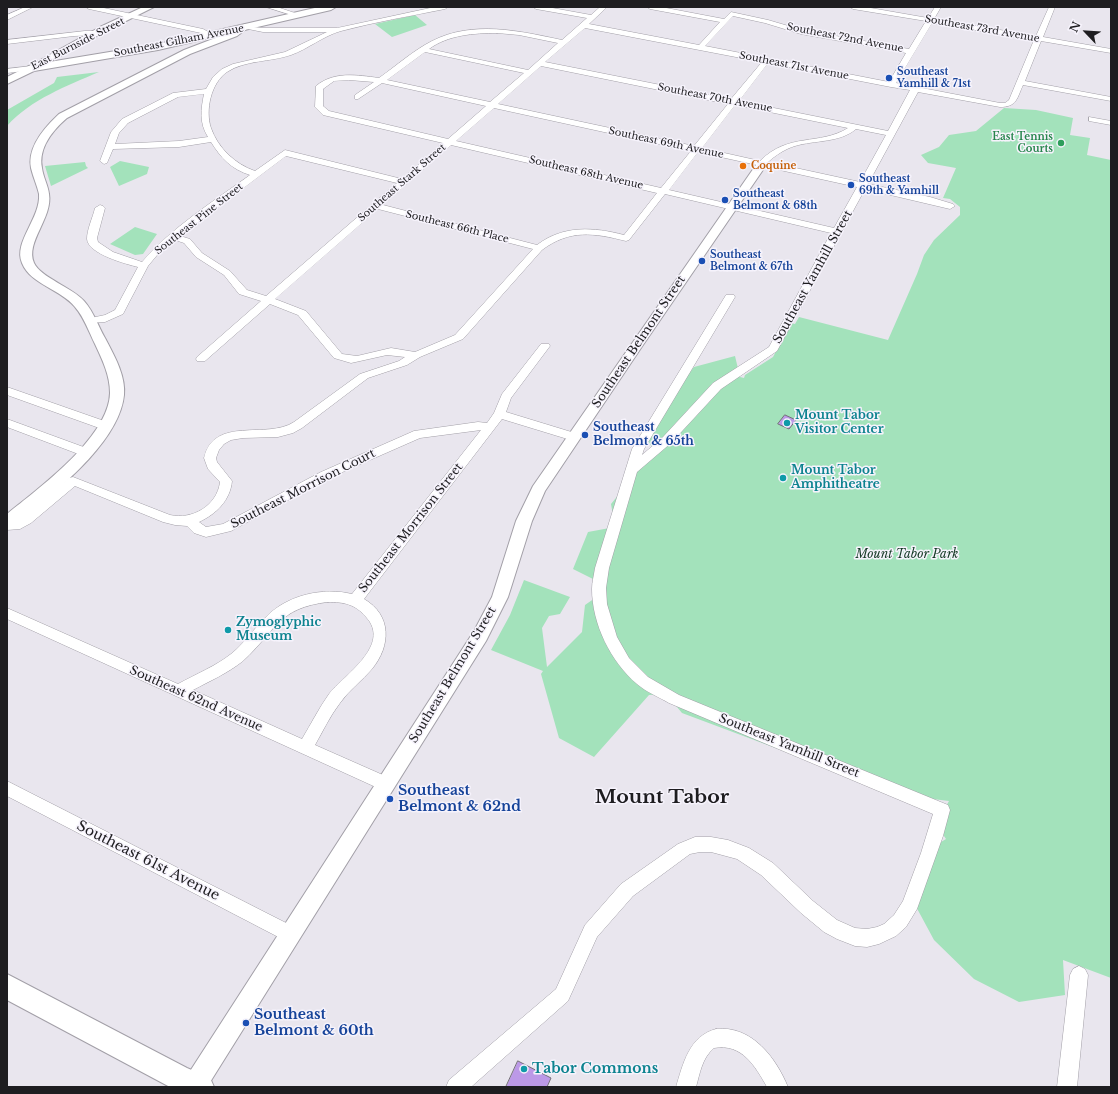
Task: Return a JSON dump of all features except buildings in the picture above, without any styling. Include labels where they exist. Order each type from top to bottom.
[{"type":"main road","points":[[245,27],[331,7]]},
{"type":"main road","name":"Southeast Gilham Avenue","points":[[31,68],[151,48],[245,27]]},
{"type":"main road","name":"East Burnside Street","points":[[7,81],[31,68]]},
{"type":"main road","points":[[7,986],[196,1086]]},
{"type":"street","points":[[7,18],[30,7]]},
{"type":"street","points":[[89,7],[203,32],[210,35]]},
{"type":"street","name":"East Burnside Street","points":[[31,68],[96,32],[150,7]]},
{"type":"street","points":[[269,7],[298,14]]},
{"type":"street","name":"Southeast Gilham Avenue","points":[[245,27],[263,30],[337,30],[445,7]]},
{"type":"street","points":[[536,7],[592,17]]},
{"type":"street","name":"Southeast Stark Street","points":[[201,359],[604,7]]},
{"type":"street","points":[[650,7],[725,21]]},
{"type":"street","points":[[700,48],[738,7]]},
{"type":"street","name":"Southeast 73rd Avenue","points":[[853,7],[1111,51]]},
{"type":"street","points":[[891,85],[938,7]]},
{"type":"street","points":[[1052,7],[1020,82],[1111,99]]},
{"type":"street","points":[[7,9],[20,12]]},
{"type":"street","name":"Southeast 72nd Avenue","points":[[731,14],[766,21],[801,32],[911,52]]},
{"type":"street","name":"Southeast 71st Avenue","points":[[582,26],[996,104],[1007,105],[1012,101],[1020,82]]},
{"type":"street","points":[[7,524],[86,452],[106,426],[115,405],[117,396],[115,378],[111,363],[90,321],[79,303],[73,297],[36,273],[32,269],[27,258],[29,244],[45,206],[44,195],[36,164],[37,157],[46,134],[58,120],[80,106],[187,52],[234,34],[245,27]]},
{"type":"street","points":[[256,174],[242,170],[231,164],[213,139],[205,124],[208,91],[211,83],[216,77],[226,70],[253,60],[289,53],[337,30]]},
{"type":"street","points":[[358,97],[437,41],[446,38],[498,31],[563,42]]},
{"type":"street","points":[[7,42],[96,32]]},
{"type":"street","points":[[424,50],[529,72]]},
{"type":"street","points":[[7,524],[20,524],[27,520],[73,481],[167,519],[178,522],[189,520],[208,510],[218,502],[224,494],[226,481],[211,465],[209,459],[216,445],[229,436],[241,434],[273,434],[288,431],[356,381],[403,363],[416,355],[459,337],[538,248],[552,237],[574,232],[600,232],[626,238],[766,61]]},
{"type":"street","name":"Southeast 70th Avenue","points":[[539,63],[891,134]]},
{"type":"street","points":[[7,71],[31,68]]},
{"type":"street","name":"Southeast 69th Avenue","points":[[335,115],[323,112],[319,107],[319,88],[322,85],[335,79],[345,78],[382,81],[936,201],[950,206]]},
{"type":"street","name":"Southeast Yamhill Street","points":[[456,1087],[562,995],[591,932],[627,890],[684,849],[692,845],[710,844],[721,846],[747,856],[773,872],[817,917],[844,933],[863,939],[884,934],[903,917],[909,906],[929,855],[942,810],[674,699],[643,681],[630,669],[610,638],[601,612],[599,588],[609,544],[632,470],[667,440],[717,386],[772,351],[798,306],[915,89]]},
{"type":"street","points":[[104,161],[115,132],[132,117],[176,96],[208,91]]},
{"type":"street","name":"Southeast 68th Avenue","points":[[335,115],[838,232]]},
{"type":"street","points":[[1092,119],[1111,123]]},
{"type":"street","name":"Southeast Belmont Street","points":[[196,1086],[290,934],[490,619],[500,596],[529,510],[538,490],[574,437],[762,164],[773,154],[786,146],[843,134],[850,131],[855,126]]},
{"type":"street","points":[[110,147],[179,144],[213,139]]},
{"type":"street","name":"Southeast Pine Street","points":[[90,321],[105,319],[119,312],[144,265],[155,252],[193,221],[285,153],[403,182]]},
{"type":"street","name":"Southeast 66th Place","points":[[375,206],[538,248]]},
{"type":"street","points":[[100,208],[92,238],[96,247],[132,263],[144,265]]},
{"type":"street","points":[[174,237],[187,241],[199,255],[227,273],[243,292],[302,313],[338,356],[344,359],[357,360],[386,352],[416,355]]},
{"type":"street","points":[[632,470],[638,449],[730,297]]},
{"type":"street","name":"Southeast Morrison Street","points":[[305,747],[335,698],[367,665],[375,654],[379,643],[380,633],[375,617],[370,609],[355,600],[490,427],[499,414],[506,397],[545,346]]},
{"type":"street","points":[[357,360],[371,374]]},
{"type":"street","points":[[7,391],[106,426]]},
{"type":"street","points":[[499,414],[574,437]]},
{"type":"street","points":[[7,423],[86,452]]},
{"type":"street","name":"Southeast Morrison Court","points":[[189,520],[198,530],[206,532],[226,528],[325,475],[414,435],[478,426],[490,427]]},
{"type":"street","points":[[178,690],[218,670],[235,658],[250,646],[268,623],[279,613],[288,608],[305,600],[323,596],[345,597],[355,600]]},
{"type":"street","name":"Southeast 62nd Avenue","points":[[7,613],[386,784]]},
{"type":"street","name":"Southeast 61st Avenue","points":[[7,788],[290,934]]},
{"type":"street","points":[[1067,1087],[1079,975]]},
{"type":"street","points":[[686,1087],[694,1064],[704,1045],[712,1040],[722,1038],[734,1039],[752,1048],[764,1062],[778,1087]]},
{"type":"green space","points":[[415,15],[427,25],[392,37],[375,24]]},
{"type":"green space","points":[[99,72],[62,88],[38,101],[27,108],[7,126],[7,110],[54,83],[57,77]]},
{"type":"green space","name":"Mount Tabor Park","points":[[1004,108],[1036,110],[1073,118],[1070,135],[1090,138],[1087,155],[1111,160],[1111,978],[1063,960],[1065,995],[1019,1002],[974,979],[934,940],[913,901],[926,851],[946,839],[936,824],[949,801],[901,795],[682,713],[666,694],[649,695],[594,757],[559,738],[541,674],[543,671],[491,650],[510,615],[524,580],[570,597],[560,614],[549,616],[542,628],[547,667],[582,632],[585,605],[605,591],[597,581],[573,569],[588,532],[615,527],[611,504],[655,450],[641,434],[694,367],[735,356],[740,377],[744,378],[745,375],[773,357],[791,323],[795,324],[799,317],[888,340],[924,255],[934,240],[960,215],[960,207],[950,199],[943,198],[956,168],[928,163],[921,155],[939,147],[949,135],[976,131]]},
{"type":"green space","points":[[120,161],[149,167],[147,174],[119,186],[110,167]]},
{"type":"green space","points":[[85,162],[88,168],[51,186],[45,166]]},
{"type":"green space","points":[[135,227],[157,234],[143,254],[135,255],[110,244]]},
{"type":"place","name":"Southeast Yamhill & 71st","points":[[889,78]]},
{"type":"place","name":"East Tennis Courts","points":[[1061,143]]},
{"type":"place","name":"Coquine","points":[[743,166]]},
{"type":"place","name":"Southeast 69th & Yamhill","points":[[851,185]]},
{"type":"place","name":"Southeast Belmont & 68th","points":[[725,200]]},
{"type":"place","name":"Southeast Belmont & 67th","points":[[702,261]]},
{"type":"place","name":"Mount Tabor Visitor Center","points":[[787,423]]},
{"type":"place","name":"Southeast Belmont & 65th","points":[[585,435]]},
{"type":"place","name":"Mount Tabor Amphitheatre","points":[[783,478]]},
{"type":"place","name":"Zymoglyphic Museum","points":[[228,630]]},
{"type":"place","name":"Southeast Belmont & 62nd","points":[[390,799]]},
{"type":"place","name":"Southeast Belmont & 60th","points":[[246,1023]]},
{"type":"place","name":"Tabor Commons","points":[[524,1069]]},
{"type":"district","name":"Mount Tabor","points":[[662,798]]}]
